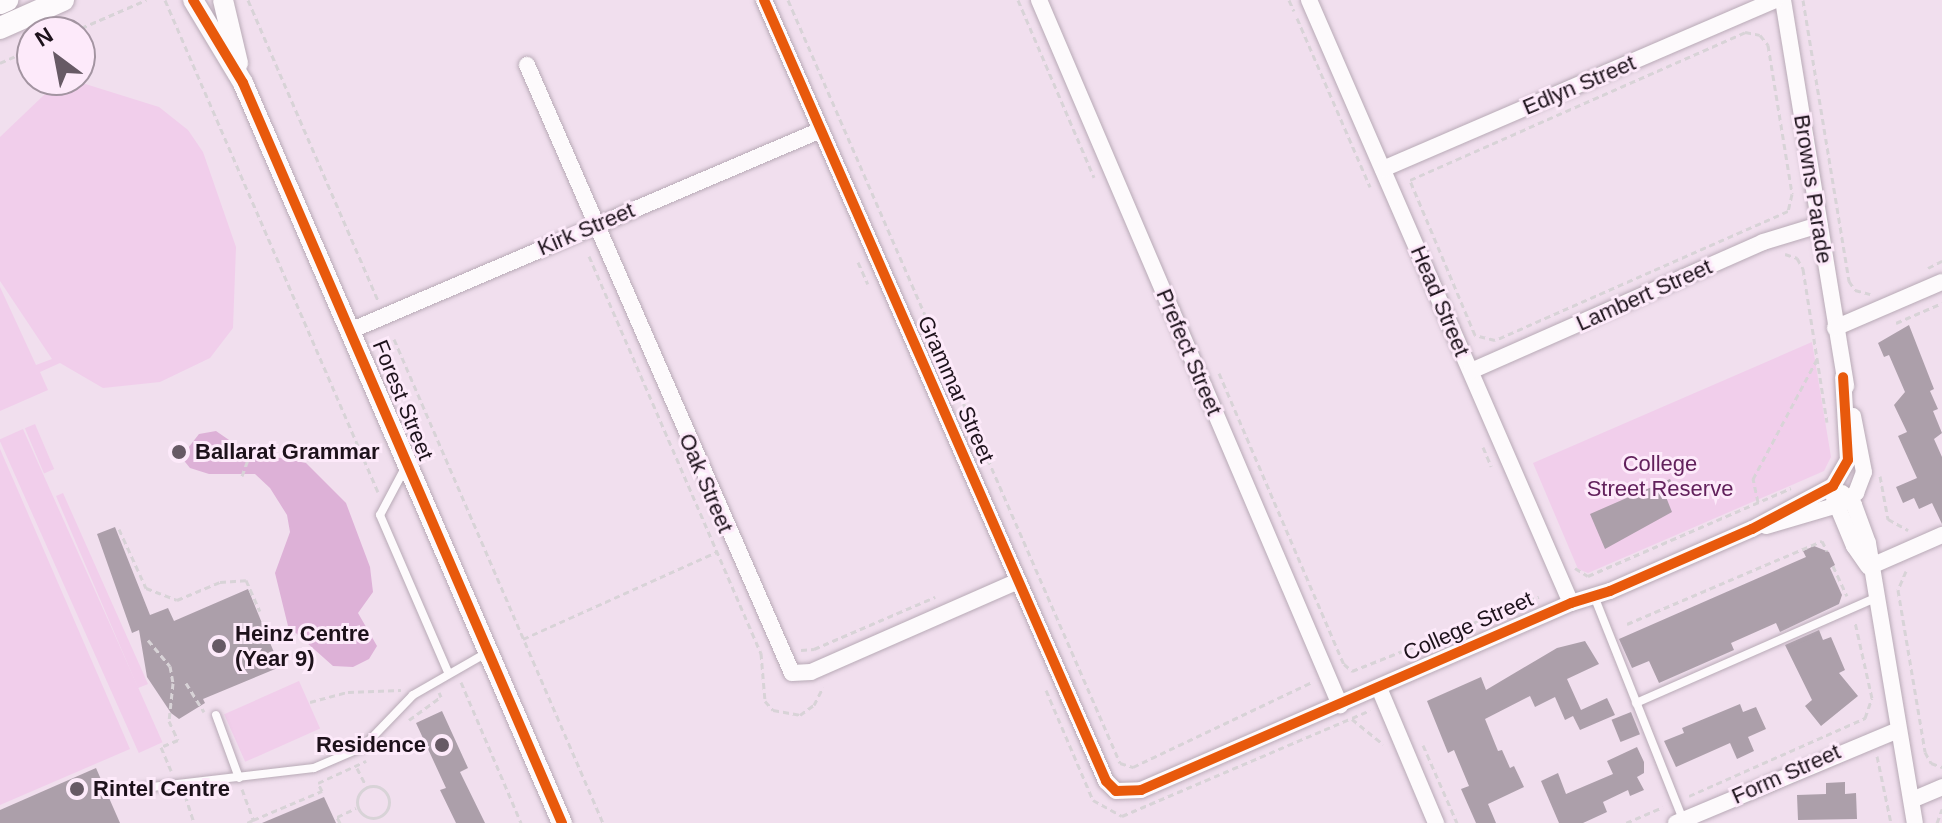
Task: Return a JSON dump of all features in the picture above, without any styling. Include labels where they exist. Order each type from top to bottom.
[{"type":"main road","points":[[0,3],[7,0]]},
{"type":"main road","points":[[0,28],[63,0]]},
{"type":"street","name":"Forest Street","points":[[193,0],[243,83],[562,823]]},
{"type":"street","name":"Forest Street","points":[[223,0],[243,83]]},
{"type":"street","name":"Grammar Street","points":[[764,0],[1106,781],[1116,791]]},
{"type":"street","name":"Prefect Street","points":[[1039,0],[1340,705]]},
{"type":"street","name":"Head Street","points":[[1309,0],[1571,603]]},
{"type":"street","name":"Edlyn Street","points":[[1383,169],[1775,0]]},
{"type":"street","name":"Browns Parade","points":[[1783,0],[1843,377],[1864,472],[1843,502]]},
{"type":"street","name":"Oak Street","points":[[527,65],[790,680],[1018,581]]},
{"type":"street","name":"Kirk Street","points":[[352,330],[821,130]]},
{"type":"street","name":"Lambert Street","points":[[1471,371],[1763,242],[1819,225]]},
{"type":"street","points":[[1835,328],[1942,282]]},
{"type":"street","name":"Browns Parade","points":[[1833,486],[1848,460],[1843,377]]},
{"type":"street","name":"College Street","points":[[1116,791],[1141,790],[1571,603],[1742,534],[1833,486]]},
{"type":"street","points":[[1833,486],[1843,502],[1869,567],[1915,823]]},
{"type":"street","name":"College Street","points":[[1742,534],[1843,502]]},
{"type":"street","points":[[1869,567],[1942,535]]},
{"type":"street","points":[[1379,688],[1436,823]]},
{"type":"street","name":"Form Street","points":[[1680,821],[1898,730]]},
{"type":"street","points":[[1912,800],[1942,787]]},
{"type":"lane","points":[[407,464],[380,515],[448,672]]},
{"type":"lane","points":[[1594,596],[1676,802],[1680,821]]},
{"type":"lane","points":[[1636,703],[1875,598]]},
{"type":"lane","points":[[135,789],[302,772],[355,751],[433,681],[489,652]]},
{"type":"lane","points":[[216,715],[239,778]]},
{"type":"path","points":[[96,22],[146,0]]},
{"type":"path","points":[[165,0],[317,354]]},
{"type":"path","points":[[248,0],[379,305]]},
{"type":"path","points":[[788,0],[1120,763],[1133,767],[1308,687]]},
{"type":"path","points":[[1289,0],[1366,179]]},
{"type":"path","points":[[1803,0],[1849,281],[1858,292],[1876,292]]},
{"type":"path","points":[[1745,32],[1760,35],[1768,45],[1792,194],[1789,209]]},
{"type":"path","points":[[1779,255],[1794,256],[1803,269],[1828,429]]},
{"type":"path","points":[[1896,323],[1942,303]]},
{"type":"path","points":[[394,339],[603,823]]},
{"type":"path","points":[[1758,502],[1753,479],[1817,358]]},
{"type":"path","points":[[242,476],[252,448]]},
{"type":"path","points":[[1588,576],[1801,483]]},
{"type":"path","points":[[1882,489],[1892,525]]},
{"type":"path","points":[[1885,530],[1892,525],[1913,529]]},
{"type":"path","points":[[119,529],[146,588],[177,600],[220,582],[246,580],[260,611]]},
{"type":"path","points":[[1627,624],[1822,541],[1827,551]]},
{"type":"path","points":[[523,639],[733,545]]},
{"type":"path","points":[[1833,566],[1851,607],[1872,698],[1867,714],[1891,823]]},
{"type":"path","points":[[1908,570],[1899,578],[1898,590],[1925,752],[1931,763],[1942,767]]},
{"type":"path","points":[[1352,671],[1547,594]]},
{"type":"path","points":[[796,644],[814,649],[939,595]]},
{"type":"path","points":[[148,640],[170,666],[169,721],[178,740],[161,747],[194,823]]},
{"type":"path","points":[[433,681],[441,697]]},
{"type":"path","points":[[186,683],[194,703],[216,715]]},
{"type":"path","points":[[310,702],[348,692],[403,689]]},
{"type":"path","points":[[1626,823],[1867,714]]},
{"type":"path","points":[[1122,816],[1352,719],[1383,744],[1389,757]]},
{"type":"path","points":[[1420,738],[1457,823]]},
{"type":"path","points":[[357,768],[366,787]]},
{"type":"path","points":[[239,778],[253,820],[247,823]]},
{"type":"path","points":[[357,808],[358,794],[366,787]]},
{"type":"path","points":[[357,808],[372,819],[388,809],[384,791],[366,787]]},
{"type":"path","points":[[340,823],[337,817],[357,808]]},
{"type":"path","points":[[1937,823],[1942,809]]},
{"type":"green space","points":[[96,87],[159,107],[188,130],[203,152],[236,247],[233,328],[210,358],[160,382],[103,388],[60,363],[40,372],[48,390],[0,411],[0,287],[36,365],[52,359],[0,281],[0,137],[43,96],[96,96]]},
{"type":"green space","name":"College Street Reserve","points":[[1812,342],[1831,457],[1824,471],[1588,573],[1578,569],[1533,463]]},
{"type":"green space","points":[[35,424],[54,469],[44,473],[25,428]]},
{"type":"green space","points":[[23,429],[163,742],[139,753],[0,441]]},
{"type":"green space","points":[[0,449],[130,749],[0,805]]},
{"type":"green space","points":[[63,493],[148,684],[138,688],[56,496]]},
{"type":"green space","points":[[299,681],[320,729],[245,762],[224,714]]},
{"type":"shaded area","points":[[216,431],[245,451],[306,463],[346,503],[370,567],[373,592],[358,613],[377,646],[369,659],[353,667],[333,666],[288,626],[275,573],[290,532],[287,515],[270,488],[255,474],[209,474],[190,468],[181,457],[199,434]]},
{"type":"building","points":[[1909,325],[1934,389],[1930,391],[1938,409],[1933,411],[1942,433],[1934,439],[1942,457],[1942,524],[1932,503],[1919,509],[1914,498],[1903,503],[1896,487],[1917,478],[1898,436],[1907,432],[1894,405],[1905,392],[1889,355],[1884,357],[1878,343]]},
{"type":"building","points":[[1670,479],[1676,493],[1666,497],[1672,512],[1605,549],[1590,514]]},
{"type":"building","name":"Heinz Centre (Year 9)","points":[[115,527],[150,615],[168,608],[174,621],[248,589],[280,667],[203,699],[205,703],[179,719],[171,713],[147,677],[139,630],[132,633],[97,534]]},
{"type":"building","points":[[1814,546],[1829,552],[1835,565],[1830,568],[1842,595],[1839,604],[1780,632],[1776,623],[1731,643],[1734,650],[1659,683],[1649,661],[1632,668],[1619,639],[1806,557],[1803,551]]},
{"type":"building","points":[[1819,630],[1823,640],[1831,637],[1845,670],[1839,673],[1858,696],[1821,726],[1805,706],[1812,700],[1785,645]]},
{"type":"building","points":[[1585,641],[1599,664],[1567,679],[1581,710],[1607,698],[1615,715],[1580,730],[1573,716],[1565,720],[1555,697],[1535,707],[1530,696],[1485,719],[1498,751],[1502,750],[1510,768],[1514,766],[1524,787],[1488,804],[1496,823],[1476,823],[1461,789],[1469,786],[1454,750],[1448,753],[1427,701],[1481,677],[1486,690],[1557,648]]},
{"type":"building","points":[[1740,704],[1743,712],[1756,707],[1766,729],[1748,737],[1754,751],[1737,759],[1730,743],[1676,767],[1664,741],[1684,733],[1682,728]]},
{"type":"building","points":[[442,711],[468,768],[460,772],[485,823],[456,823],[440,790],[446,788],[416,723]]},
{"type":"building","points":[[1631,712],[1640,734],[1621,742],[1612,720]]},
{"type":"building","points":[[1637,747],[1644,762],[1644,773],[1637,777],[1644,790],[1630,796],[1628,790],[1603,802],[1607,812],[1583,823],[1559,823],[1541,781],[1558,773],[1566,794],[1613,774],[1607,761]]},
{"type":"building","name":"Rintel Centre","points":[[96,768],[120,823],[0,823],[0,810]]},
{"type":"building","points":[[1845,782],[1845,794],[1856,793],[1857,819],[1798,820],[1797,795],[1826,794],[1826,783]]},
{"type":"building","points":[[324,797],[336,823],[262,823]]},
{"type":"cycle path","points":[[193,0],[243,83],[562,823]]},
{"type":"cycle path","points":[[764,0],[1106,781],[1116,791],[1141,790],[1571,603],[1610,591],[1752,529],[1833,486],[1848,460],[1843,377]]},
{"type":"place","name":"Ballarat Grammar","points":[[179,452]]},
{"type":"place","name":"Heinz Centre (Year 9)","points":[[219,646]]},
{"type":"place","name":"Residence","points":[[442,745]]},
{"type":"place","name":"Rintel Centre","points":[[77,789]]}]
